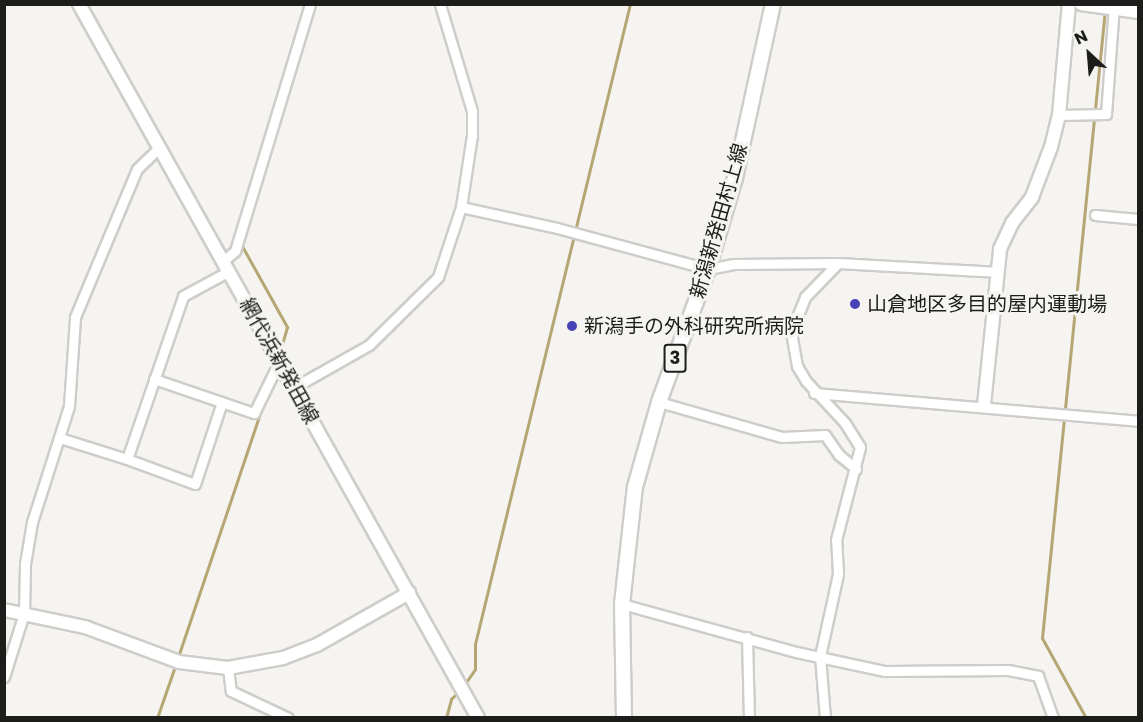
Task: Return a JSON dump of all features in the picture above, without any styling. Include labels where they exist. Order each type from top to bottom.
[{"type":"main road","name":"新潟新発田村上線","points":[[624,717],[622,604],[635,487],[659,402],[708,269],[735,178],[773,4]]},
{"type":"street","name":"網代浜新発田線","points":[[79,4],[478,717]]},
{"type":"street","points":[[127,459],[183,296],[226,266],[235,251],[310,4]]},
{"type":"street","points":[[293,387],[369,345],[438,277],[461,207],[470,164],[472,111],[440,4]]},
{"type":"street","points":[[984,405],[1002,240],[1038,185],[1059,115],[1069,4]]},
{"type":"street","points":[[1081,4],[1138,12]]},
{"type":"street","points":[[1059,115],[1107,114],[1113,7]]},
{"type":"street","points":[[4,677],[24,612],[27,545],[69,406],[75,317],[137,169],[160,147]]},
{"type":"street","points":[[461,207],[558,228],[708,269],[734,264],[838,263],[997,272]]},
{"type":"street","points":[[1095,215],[1138,219]]},
{"type":"street","points":[[825,717],[820,656],[838,574],[836,540],[860,447],[856,439],[814,393],[797,366],[791,332],[805,297],[838,263]]},
{"type":"street","points":[[154,380],[257,412],[279,362]]},
{"type":"street","points":[[814,393],[984,405],[1138,421]]},
{"type":"street","points":[[60,438],[195,484],[222,402]]},
{"type":"street","points":[[659,402],[782,437],[825,435],[838,455],[856,469]]},
{"type":"street","points":[[4,610],[24,612],[85,627],[179,662],[228,668],[283,658],[317,645],[409,593]]},
{"type":"street","points":[[622,604],[885,671],[1029,673],[1040,679],[1053,717]]},
{"type":"street","points":[[747,637],[750,717]]},
{"type":"street","points":[[228,668],[231,691],[288,717]]},
{"type":"waterway","points":[[464,685],[475,669],[475,644],[630,4]]},
{"type":"waterway","points":[[1086,718],[1042,638],[1105,9]]},
{"type":"waterway","points":[[251,214],[242,246],[287,327],[279,355]]},
{"type":"waterway","points":[[178,657],[262,407]]},
{"type":"waterway","points":[[157,718],[176,663]]},
{"type":"waterway","points":[[446,718],[451,699],[460,690]]},
{"type":"place","name":"山倉地区多目的屋内運動場","points":[[855,304]]},
{"type":"place","name":"新潟手の外科研究所病院","points":[[572,326]]}]
